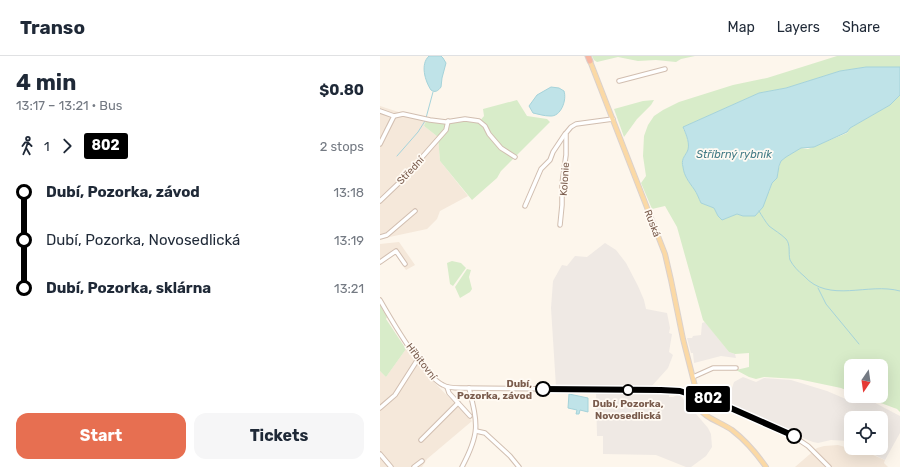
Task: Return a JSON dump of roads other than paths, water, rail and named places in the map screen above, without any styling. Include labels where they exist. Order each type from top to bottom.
[{"type":"main road","name":"Ruská","points":[[589,58],[667,260],[683,339],[696,390]]},
{"type":"main road","points":[[697,405],[703,398],[702,394],[696,390],[689,394],[689,401],[692,404],[697,405],[700,410],[737,434],[766,467]]},
{"type":"street","points":[[619,81],[665,69]]},
{"type":"street","points":[[380,111],[394,116],[403,114],[430,120],[448,121],[465,119],[479,121],[501,148],[515,157]]},
{"type":"street","points":[[380,144],[394,116]]},
{"type":"street","name":"Kolonie","points":[[525,206],[541,169],[550,160],[553,152],[571,127],[576,124],[613,119]]},
{"type":"street","name":"Střední","points":[[380,201],[402,180],[446,130],[448,121]]},
{"type":"street","name":"Kolonie","points":[[560,225],[562,184],[566,156],[566,133]]},
{"type":"street","points":[[380,237],[386,236],[415,211]]},
{"type":"street","points":[[380,262],[396,251],[405,264]]},
{"type":"street","name":"Hřbitovní","points":[[380,300],[418,359],[435,379],[447,387],[449,393],[470,416]]},
{"type":"street","points":[[380,408],[395,395],[418,359]]},
{"type":"street","points":[[693,377],[713,368],[736,368]]},
{"type":"street","points":[[447,387],[661,390],[680,391],[689,394]]},
{"type":"street","points":[[462,467],[472,446],[476,431],[475,414],[469,388]]},
{"type":"street","points":[[703,398],[717,402],[793,436],[808,446],[829,467]]},
{"type":"street","points":[[421,440],[458,403]]},
{"type":"street","points":[[476,431],[485,433],[510,456],[519,467]]},
{"type":"street","points":[[380,454],[391,467]]},
{"type":"street","points":[[414,467],[422,461]]},
{"type":"water","points":[[429,56],[441,56],[446,63],[441,87],[435,91],[431,90],[424,73],[426,59]]},
{"type":"water","name":"Stříbrný rybník","points":[[866,67],[900,67],[900,95],[890,105],[850,128],[847,132],[814,147],[801,148],[781,161],[777,178],[772,183],[763,207],[755,216],[743,216],[737,214],[722,220],[714,208],[701,203],[684,173],[682,165],[688,149],[688,140],[683,127],[759,93],[786,88],[840,71]]},
{"type":"water","points":[[551,87],[559,88],[564,91],[565,99],[560,111],[554,116],[533,113],[529,106],[537,95]]},
{"type":"water","points":[[569,394],[588,398],[588,412],[580,410],[579,414],[576,414],[577,410],[568,408]]},
{"type":"waterway","points":[[426,118],[433,92]]},
{"type":"waterway","points":[[397,156],[418,132],[425,121]]},
{"type":"waterway","points":[[759,211],[769,226],[788,241],[790,260],[800,273],[814,284],[825,289],[837,291],[875,289],[900,291]]},
{"type":"waterway","points":[[818,288],[826,304],[859,344]]},
{"type":"place","name":"Dubí, Pozorka, závod","points":[[543,389]]},
{"type":"place","name":"Dubí, Pozorka, Novosedlická","points":[[628,390]]}]
